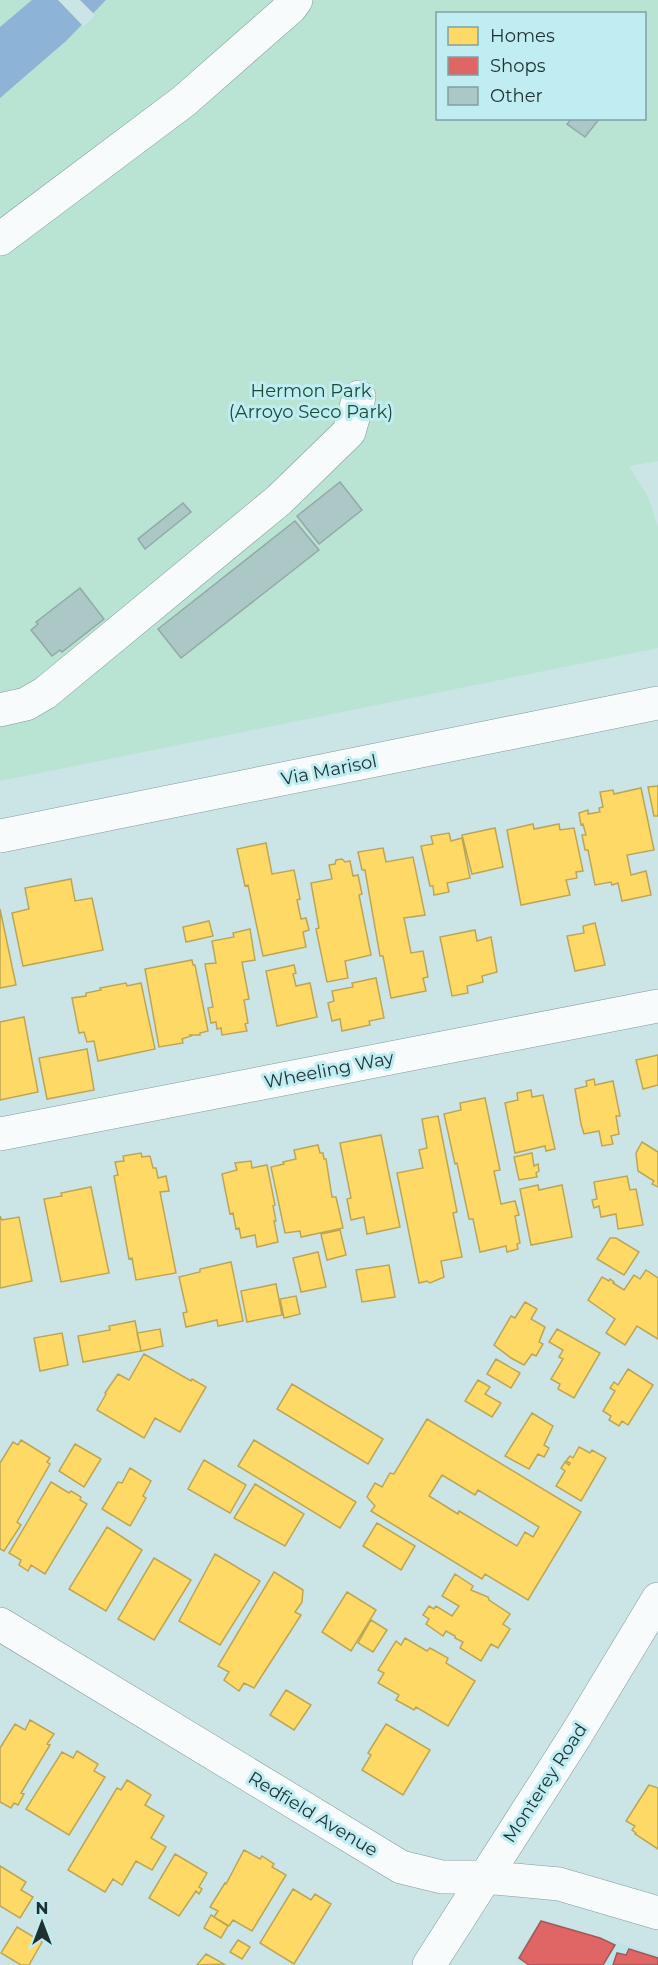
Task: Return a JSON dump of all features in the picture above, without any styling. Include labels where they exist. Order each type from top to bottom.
[{"type":"street","points":[[0,239],[184,101],[297,0]]},
{"type":"street","points":[[0,710],[26,704],[45,693],[279,500],[349,432],[359,397]]},
{"type":"street","name":"Via Marisol","points":[[0,836],[658,703]]},
{"type":"street","name":"Wheeling Way","points":[[0,1134],[658,1006]]},
{"type":"street","name":"Monterey Road","points":[[429,1965],[576,1735],[658,1599]]},
{"type":"street","name":"Redfield Avenue","points":[[0,1624],[401,1867],[442,1877],[484,1877],[559,1884],[658,1913]]},
{"type":"shaded area","points":[[32,0],[106,0],[66,41],[0,98],[0,27]]},
{"type":"shaded area","points":[[541,1919],[658,1955],[658,1965],[525,1965],[515,1960]]},
{"type":"green space","name":"Hermon Park (Arroyo Seco Park)","points":[[0,0],[658,0],[658,461],[629,466],[648,497],[658,527],[658,648],[0,781]]},
{"type":"pier","points":[[58,0],[80,0],[95,15],[84,27]]},
{"type":"building: Homes","points":[[658,786],[658,816],[654,816],[648,787]]},
{"type":"building: Homes","points":[[641,788],[654,850],[627,855],[631,875],[646,871],[651,895],[622,901],[618,883],[595,885],[588,850],[585,850],[582,835],[586,835],[579,813],[588,810],[588,814],[600,812],[599,808],[603,807],[600,792],[613,790],[614,794]]},
{"type":"building: Homes","points":[[533,824],[534,829],[559,824],[560,830],[574,828],[583,871],[576,872],[577,878],[566,880],[570,895],[521,905],[507,830]]},
{"type":"building: Homes","points":[[495,828],[503,867],[472,874],[462,835]]},
{"type":"building: Homes","points":[[449,833],[451,841],[462,838],[470,878],[447,883],[449,892],[434,895],[421,846],[433,844],[431,836]]},
{"type":"building: Homes","points":[[266,843],[272,874],[294,870],[300,899],[297,900],[301,919],[306,918],[309,930],[303,932],[306,947],[263,956],[248,885],[245,886],[237,849]]},
{"type":"building: Homes","points":[[383,848],[386,862],[413,857],[425,915],[404,918],[411,953],[423,951],[428,977],[423,978],[426,991],[391,998],[383,956],[380,956],[365,870],[362,870],[358,852]]},
{"type":"building: Homes","points":[[342,859],[345,862],[350,861],[353,876],[358,875],[362,894],[359,895],[371,955],[345,961],[348,978],[327,982],[316,929],[319,928],[311,883],[332,879],[329,865]]},
{"type":"building: Homes","points":[[71,879],[75,901],[92,898],[103,950],[23,966],[12,913],[29,909],[25,888]]},
{"type":"building: Homes","points":[[0,909],[16,985],[0,988]]},
{"type":"building: Homes","points":[[209,921],[213,936],[186,942],[183,927]]},
{"type":"building: Homes","points":[[595,923],[605,965],[575,971],[567,936],[584,933],[583,926]]},
{"type":"building: Homes","points":[[250,929],[255,960],[242,962],[249,999],[244,1000],[247,1031],[222,1035],[221,1028],[217,1029],[216,1022],[211,1023],[208,1008],[213,1007],[205,964],[216,963],[212,941],[234,937],[233,933]]},
{"type":"building: Homes","points":[[475,930],[477,941],[491,937],[497,972],[482,976],[483,982],[467,986],[468,993],[452,996],[440,937]]},
{"type":"building: Homes","points":[[192,960],[195,965],[208,1031],[200,1035],[190,1035],[182,1039],[183,1043],[159,1047],[145,969]]},
{"type":"building: Homes","points":[[294,965],[296,973],[293,974],[296,986],[310,983],[317,1017],[277,1026],[266,971]]},
{"type":"building: Homes","points":[[376,978],[384,1018],[369,1021],[370,1025],[342,1031],[340,1019],[332,1021],[328,1003],[334,1001],[332,991],[353,987],[352,983]]},
{"type":"building: Homes","points":[[126,983],[127,986],[141,983],[155,1049],[98,1061],[94,1041],[87,1042],[84,1032],[79,1033],[72,998],[86,996],[86,993],[101,990],[100,988]]},
{"type":"building: Homes","points":[[24,1017],[38,1092],[0,1100],[0,1022]]},
{"type":"building: Homes","points":[[87,1049],[94,1090],[47,1099],[39,1058]]},
{"type":"building: Homes","points":[[658,1055],[658,1085],[643,1089],[636,1060]]},
{"type":"building: Homes","points":[[594,1079],[595,1085],[613,1081],[620,1116],[616,1116],[619,1134],[611,1136],[613,1144],[602,1146],[599,1131],[584,1134],[581,1124],[575,1089],[587,1086],[586,1081]]},
{"type":"building: Homes","points":[[531,1090],[532,1097],[543,1095],[555,1149],[546,1151],[545,1146],[515,1153],[505,1103],[518,1100],[517,1093]]},
{"type":"building: Homes","points":[[485,1098],[500,1170],[494,1171],[501,1204],[515,1201],[519,1215],[515,1216],[520,1243],[517,1244],[518,1249],[507,1252],[506,1246],[480,1252],[473,1219],[469,1219],[444,1114],[461,1110],[460,1103]]},
{"type":"building: Homes","points":[[438,1116],[457,1212],[453,1213],[462,1257],[441,1261],[444,1277],[430,1283],[427,1281],[419,1283],[397,1173],[423,1168],[419,1150],[427,1148],[422,1119]]},
{"type":"building: Homes","points":[[381,1135],[400,1227],[367,1234],[364,1217],[351,1220],[347,1199],[351,1198],[340,1143]]},
{"type":"building: Homes","points":[[642,1142],[658,1152],[658,1187],[652,1184],[654,1181],[638,1171],[636,1153]]},
{"type":"building: Homes","points":[[318,1145],[320,1153],[323,1153],[326,1159],[332,1197],[336,1197],[343,1228],[301,1237],[300,1231],[285,1233],[271,1167],[296,1159],[294,1150]]},
{"type":"building: Homes","points":[[141,1153],[142,1157],[150,1156],[158,1178],[166,1176],[169,1191],[160,1192],[176,1273],[136,1280],[132,1258],[129,1259],[114,1176],[118,1175],[115,1162],[124,1161],[123,1156]]},
{"type":"building: Homes","points":[[532,1153],[534,1166],[538,1164],[537,1177],[519,1180],[514,1157]]},
{"type":"building: Homes","points":[[251,1161],[252,1168],[267,1165],[275,1205],[273,1206],[276,1221],[274,1221],[278,1242],[257,1247],[255,1235],[241,1238],[239,1228],[236,1229],[233,1213],[230,1214],[222,1174],[237,1170],[235,1163]]},
{"type":"building: Homes","points":[[627,1176],[630,1190],[636,1189],[643,1225],[618,1229],[616,1214],[601,1217],[599,1206],[594,1208],[592,1200],[597,1199],[594,1182]]},
{"type":"building: Homes","points":[[538,1185],[539,1190],[562,1185],[572,1237],[531,1245],[520,1189]]},
{"type":"building: Homes","points":[[91,1187],[109,1273],[61,1282],[44,1199]]},
{"type":"building: Homes","points":[[0,1216],[2,1220],[19,1217],[32,1281],[0,1288]]},
{"type":"building: Homes","points":[[340,1230],[346,1255],[327,1260],[321,1234]]},
{"type":"building: Homes","points":[[610,1238],[616,1238],[639,1252],[624,1275],[597,1259]]},
{"type":"building: Homes","points":[[318,1252],[326,1287],[301,1292],[293,1258]]},
{"type":"building: Homes","points":[[231,1262],[243,1321],[218,1326],[217,1320],[186,1327],[183,1313],[187,1312],[179,1277],[200,1272],[200,1269]]},
{"type":"building: Homes","points":[[389,1265],[395,1297],[362,1302],[356,1270]]},
{"type":"building: Homes","points":[[646,1270],[658,1278],[658,1339],[637,1326],[625,1345],[606,1333],[615,1319],[588,1300],[602,1277],[609,1281],[610,1279],[624,1290],[634,1275],[640,1279]]},
{"type":"building: Homes","points":[[276,1284],[282,1315],[247,1322],[241,1291]]},
{"type":"building: Homes","points":[[296,1296],[300,1314],[284,1318],[280,1299]]},
{"type":"building: Homes","points":[[525,1302],[537,1309],[531,1319],[545,1327],[539,1342],[543,1344],[536,1356],[532,1354],[524,1365],[494,1345],[511,1316],[515,1318]]},
{"type":"building: Homes","points":[[135,1321],[141,1351],[83,1362],[78,1336],[110,1330],[109,1326]]},
{"type":"building: Homes","points":[[160,1329],[163,1346],[141,1351],[137,1333]]},
{"type":"building: Homes","points":[[557,1329],[600,1353],[574,1398],[558,1389],[560,1384],[551,1379],[563,1359],[559,1357],[563,1350],[549,1342]]},
{"type":"building: Homes","points":[[62,1333],[68,1365],[40,1371],[34,1338]]},
{"type":"building: Homes","points":[[144,1354],[206,1387],[180,1432],[155,1418],[144,1438],[97,1410],[118,1374],[129,1380]]},
{"type":"building: Homes","points":[[496,1359],[520,1373],[511,1388],[487,1374]]},
{"type":"building: Homes","points":[[628,1369],[653,1385],[628,1425],[622,1421],[619,1426],[609,1420],[611,1416],[603,1411],[615,1391],[610,1388],[614,1382],[618,1385]]},
{"type":"building: Homes","points":[[478,1380],[490,1387],[485,1394],[501,1403],[492,1417],[465,1401]]},
{"type":"building: Homes","points":[[292,1384],[383,1439],[368,1464],[277,1409]]},
{"type":"building: Homes","points":[[532,1413],[553,1426],[544,1445],[549,1448],[544,1457],[538,1454],[529,1469],[505,1456]]},
{"type":"building: Homes","points":[[427,1419],[581,1512],[528,1600],[485,1574],[482,1579],[371,1511],[375,1506],[367,1497],[375,1483],[382,1487],[390,1473],[394,1474]],"holes":[[[442,1475],[475,1495],[478,1490],[539,1527],[533,1537],[525,1532],[517,1546],[429,1496]]]},
{"type":"building: Homes","points":[[21,1440],[50,1458],[47,1462],[50,1464],[17,1522],[21,1525],[4,1551],[0,1549],[0,1463],[13,1442],[18,1445]]},
{"type":"building: Homes","points":[[254,1440],[356,1502],[340,1528],[238,1466]]},
{"type":"building: Homes","points":[[75,1444],[101,1459],[84,1487],[59,1471]]},
{"type":"building: Homes","points":[[579,1447],[590,1453],[592,1450],[606,1458],[581,1501],[556,1486],[565,1471],[561,1468],[565,1462],[569,1465],[570,1463],[566,1461],[570,1456],[573,1458]]},
{"type":"building: Homes","points":[[204,1460],[246,1485],[230,1513],[188,1489]]},
{"type":"building: Homes","points":[[130,1468],[151,1481],[143,1496],[146,1498],[130,1526],[102,1509],[118,1482],[122,1483]]},
{"type":"building: Homes","points":[[51,1482],[81,1497],[80,1500],[87,1504],[45,1574],[31,1565],[28,1571],[19,1565],[21,1560],[9,1553]]},
{"type":"building: Homes","points":[[255,1484],[304,1514],[285,1546],[234,1518]]},
{"type":"building: Homes","points":[[377,1523],[415,1546],[401,1570],[363,1546]]},
{"type":"building: Homes","points":[[107,1527],[142,1550],[106,1611],[69,1589]]},
{"type":"building: Homes","points":[[215,1554],[260,1581],[220,1645],[179,1621]]},
{"type":"building: Homes","points":[[154,1558],[191,1580],[154,1640],[118,1619]]},
{"type":"building: Homes","points":[[274,1572],[303,1590],[302,1602],[295,1612],[301,1615],[254,1688],[244,1683],[239,1691],[224,1680],[229,1672],[218,1666]]},
{"type":"building: Homes","points":[[455,1574],[473,1586],[471,1590],[488,1597],[510,1614],[503,1624],[510,1629],[498,1648],[491,1644],[481,1661],[460,1648],[463,1642],[455,1636],[446,1631],[443,1636],[426,1624],[429,1619],[423,1615],[429,1606],[434,1609],[436,1606],[452,1616],[459,1606],[442,1596]]},
{"type":"building: Homes","points":[[347,1592],[376,1610],[351,1651],[322,1632]]},
{"type":"building: Homes","points":[[371,1620],[387,1630],[373,1652],[358,1643]]},
{"type":"building: Homes","points":[[405,1638],[427,1651],[430,1648],[448,1658],[446,1663],[475,1681],[448,1726],[416,1707],[414,1710],[396,1700],[399,1695],[378,1683],[384,1673],[378,1670],[396,1641],[401,1645]]},
{"type":"building: Homes","points":[[286,1690],[311,1705],[294,1730],[270,1715]]},
{"type":"building: Homes","points":[[30,1720],[54,1734],[47,1744],[50,1745],[21,1793],[24,1794],[18,1805],[14,1803],[11,1808],[0,1802],[0,1748],[15,1724],[25,1730]]},
{"type":"building: Homes","points":[[386,1724],[430,1750],[403,1795],[362,1770],[371,1755],[368,1753]]},
{"type":"building: Homes","points":[[77,1751],[98,1764],[94,1771],[105,1777],[69,1835],[26,1809],[62,1752],[73,1758]]},
{"type":"building: Homes","points":[[127,1780],[151,1795],[145,1805],[164,1816],[151,1838],[166,1847],[152,1870],[136,1861],[122,1885],[113,1879],[105,1892],[68,1870],[117,1788],[121,1790]]},
{"type":"building: Homes","points":[[649,1785],[658,1788],[658,1849],[635,1834],[632,1830],[635,1826],[626,1821]]},
{"type":"building: Homes","points":[[244,1850],[260,1859],[262,1856],[274,1864],[272,1867],[286,1875],[252,1931],[233,1920],[229,1926],[214,1917],[218,1911],[210,1907],[226,1884]]},
{"type":"building: Homes","points":[[175,1854],[207,1873],[199,1887],[202,1889],[199,1894],[196,1891],[179,1916],[149,1898]]},
{"type":"building: Homes","points":[[0,1866],[26,1882],[21,1890],[33,1897],[20,1918],[0,1906]]},
{"type":"building: Homes","points":[[293,1889],[311,1900],[315,1894],[331,1904],[294,1964],[260,1943]]},
{"type":"building: Homes","points":[[211,1915],[228,1926],[221,1938],[204,1928]]},
{"type":"building: Homes","points":[[17,1927],[42,1942],[29,1965],[21,1965],[1,1953]]},
{"type":"building: Homes","points":[[238,1940],[250,1947],[242,1959],[230,1952]]},
{"type":"building: Homes","points":[[206,1954],[224,1964],[197,1965]]},
{"type":"building: Shops","points":[[541,1921],[600,1938],[615,1945],[603,1965],[529,1965],[519,1958]]},
{"type":"building: Shops","points":[[629,1949],[658,1958],[658,1965],[613,1965],[617,1953],[626,1955]]},
{"type":"building: Other","points":[[570,120],[598,120],[585,137],[567,124]]},
{"type":"building: Other","points":[[340,482],[362,510],[319,544],[297,516]]},
{"type":"building: Other","points":[[183,503],[191,512],[145,549],[138,539]]},
{"type":"building: Other","points":[[295,521],[319,550],[181,658],[158,629]]},
{"type":"building: Other","points":[[80,588],[104,619],[62,652],[60,650],[52,656],[31,630],[38,624],[36,622]]}]
